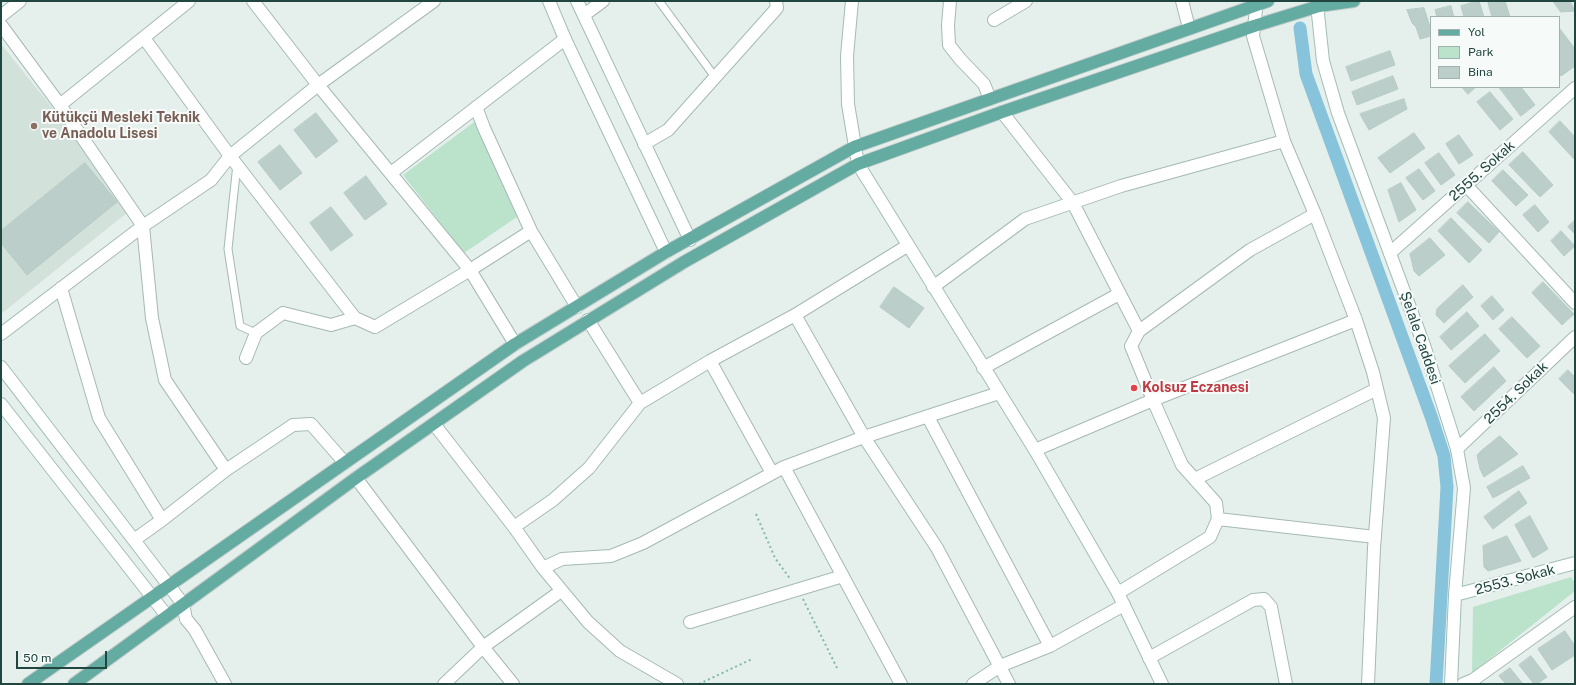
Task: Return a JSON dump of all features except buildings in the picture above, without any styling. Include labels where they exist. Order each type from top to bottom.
[{"type":"main road","points":[[28,684],[515,344],[666,252],[690,240],[854,147],[1256,3],[1268,1]]},
{"type":"main road","points":[[74,684],[356,478],[523,361],[684,262],[858,164],[1002,112],[1319,4],[1354,1]]},
{"type":"street","points":[[1,16],[20,1]]},
{"type":"street","points":[[60,105],[189,1]]},
{"type":"street","points":[[253,1],[318,85],[470,270],[515,344]]},
{"type":"street","points":[[1,334],[143,226],[211,180],[318,85],[434,1]]},
{"type":"street","points":[[549,1],[564,39],[666,252]]},
{"type":"street","points":[[577,1],[690,240]]},
{"type":"street","points":[[584,15],[603,1]]},
{"type":"street","points":[[644,144],[668,130],[777,8],[776,1]]},
{"type":"street","points":[[852,1],[847,56],[848,104],[858,164],[907,246],[1035,450],[1118,593],[1162,684]]},
{"type":"street","points":[[950,1],[948,25],[949,45],[984,84],[990,99]]},
{"type":"street","points":[[994,20],[1026,1]]},
{"type":"street","points":[[1182,1],[1189,28]]},
{"type":"street","points":[[1256,3],[1253,36],[1284,142],[1315,214],[1356,320],[1373,372],[1384,418],[1375,537],[1368,684]]},
{"type":"street","name":"Şelale Caddesi","points":[[1319,4],[1318,14],[1323,61],[1334,98],[1425,348],[1457,449],[1464,488],[1455,596],[1451,684]]},
{"type":"street","points":[[1,25],[60,105],[143,226],[152,318],[165,380],[226,470]]},
{"type":"street","points":[[144,38],[233,160],[355,318],[375,327],[470,270],[531,231]]},
{"type":"street","points":[[391,174],[564,39]]},
{"type":"street","name":"2555. Sokak","points":[[1390,253],[1575,88]]},
{"type":"street","points":[[476,107],[484,128],[531,231],[577,307]]},
{"type":"street","points":[[1002,112],[1073,203],[1139,331]]},
{"type":"street","points":[[933,288],[1025,219],[1121,186],[1284,142]]},
{"type":"street","points":[[1466,185],[1575,303]]},
{"type":"street","points":[[1118,593],[1210,537],[1218,519],[1216,503],[1182,464],[1152,400],[1131,346],[1139,331],[1250,250],[1315,214]]},
{"type":"street","points":[[514,527],[553,500],[589,468],[640,403],[710,361],[795,315],[907,246]]},
{"type":"street","points":[[62,288],[98,418],[162,520]]},
{"type":"street","points":[[983,368],[1119,294]]},
{"type":"street","points":[[246,358],[256,333],[283,314],[331,325],[355,318]]},
{"type":"street","points":[[795,315],[864,437],[937,548],[1009,684]]},
{"type":"street","points":[[588,320],[640,403]]},
{"type":"street","points":[[1035,450],[1152,400],[1356,320]]},
{"type":"street","name":"2554. Sokak","points":[[1457,449],[1575,337]]},
{"type":"street","points":[[710,361],[772,473]]},
{"type":"street","points":[[1,367],[183,604],[186,619],[195,630],[225,684]]},
{"type":"street","points":[[1194,479],[1377,389]]},
{"type":"street","points":[[543,568],[562,559],[610,556],[643,543],[784,467],[864,437],[999,393]]},
{"type":"street","points":[[1,404],[166,616],[186,619]]},
{"type":"street","points":[[928,416],[1050,646]]},
{"type":"street","points":[[134,540],[226,470],[293,425],[311,424],[345,463]]},
{"type":"street","points":[[434,424],[514,527],[543,568],[588,622],[620,651],[677,684]]},
{"type":"street","points":[[784,467],[902,684]]},
{"type":"street","points":[[356,478],[483,647],[513,684]]},
{"type":"street","points":[[1218,519],[1375,537]]},
{"type":"street","name":"2553. Sokak","points":[[1455,596],[1573,566]]},
{"type":"street","points":[[690,622],[843,576]]},
{"type":"street","points":[[444,684],[483,647],[561,591]]},
{"type":"street","points":[[1149,658],[1253,600],[1264,599],[1271,607],[1286,684]]},
{"type":"street","points":[[974,684],[1000,666],[1050,646],[1124,605]]},
{"type":"street","points":[[1463,684],[1473,680],[1575,607]]},
{"type":"lane","points":[[659,1],[714,77]]},
{"type":"lane","points":[[233,160],[228,249],[240,326],[256,333]]},
{"type":"path","points":[[756,514],[775,558],[798,590],[837,668]]},
{"type":"path","points":[[699,684],[752,659]]},
{"type":"shaded area","name":"Kütükçü Mesleki Teknik ve Anadolu Lisesi","points":[[1,44],[133,208],[1,314]]},
{"type":"green space","points":[[477,120],[517,217],[464,253],[403,175]]},
{"type":"green space","points":[[1571,577],[1575,583],[1575,591],[1472,673],[1473,607]]},
{"type":"waterway","points":[[1300,28],[1306,74],[1432,419],[1444,456],[1447,487],[1436,684]]},
{"type":"place","name":"Kütükçü Mesleki Teknik ve Anadolu Lisesi","points":[[34,126]]},
{"type":"place","name":"Kolsuz Eczanesi","points":[[1134,388]]}]
